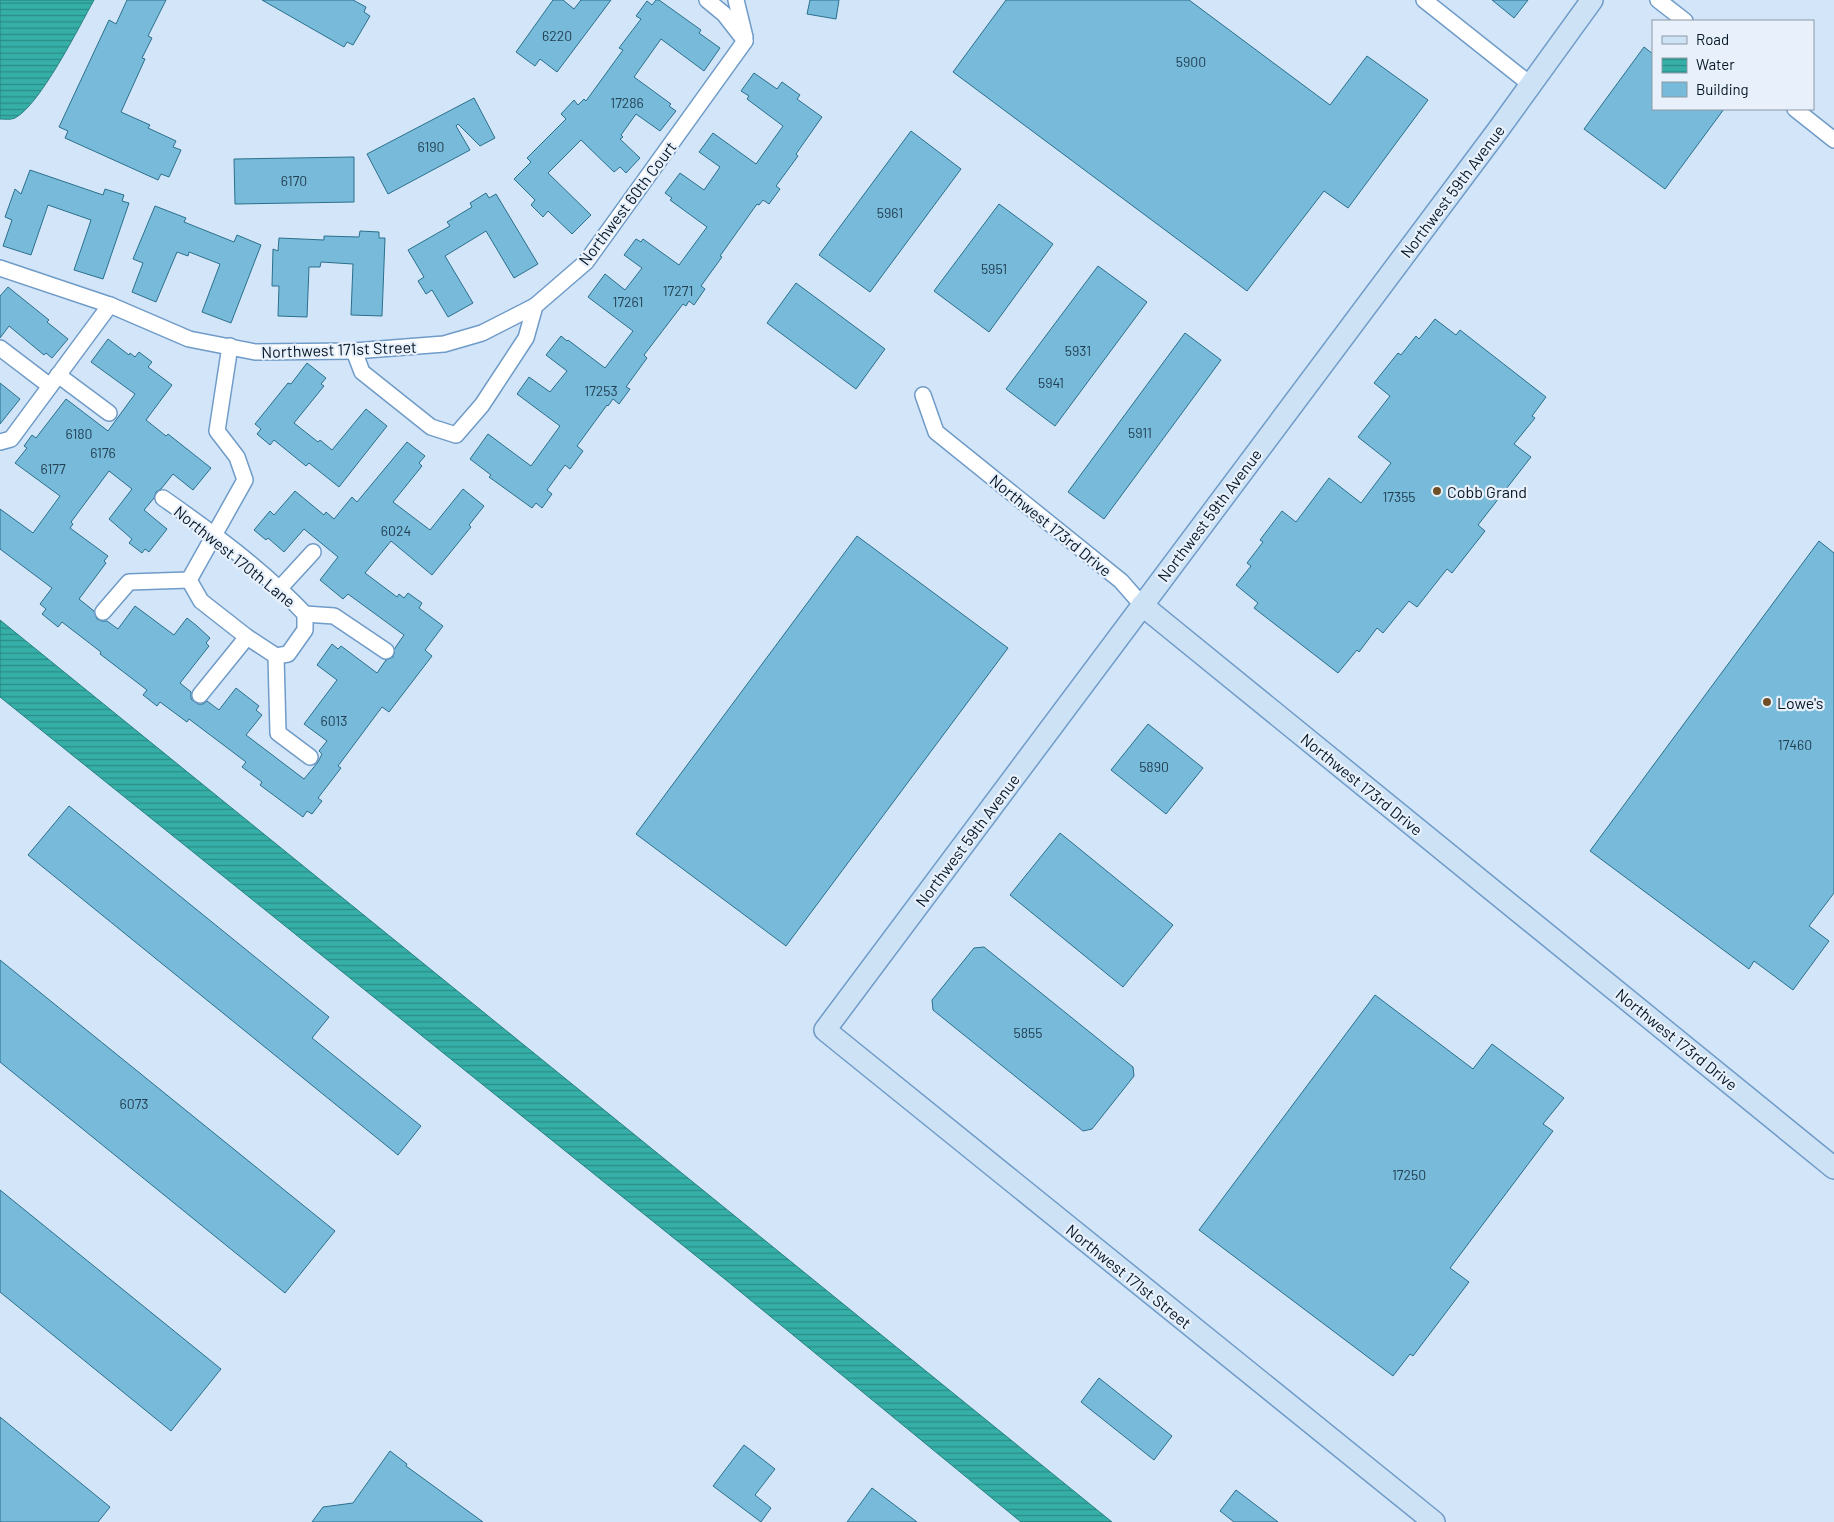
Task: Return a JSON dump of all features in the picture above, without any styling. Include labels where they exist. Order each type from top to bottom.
[{"type":"street","points":[[707,0],[724,14],[746,40]]},
{"type":"street","points":[[736,0],[746,40]]},
{"type":"street","points":[[1424,0],[1531,85]]},
{"type":"street","name":"Northwest 59th Avenue","points":[[825,1030],[1531,85],[1592,0]]},
{"type":"street","points":[[1658,0],[1684,20]]},
{"type":"street","name":"Northwest 60th Court","points":[[535,306],[586,262],[746,40]]},
{"type":"street","points":[[1796,110],[1834,140]]},
{"type":"street","name":"Northwest 171st Street","points":[[0,268],[110,305],[189,339],[255,352],[354,351],[444,344],[482,333],[535,306]]},
{"type":"street","points":[[0,442],[11,439],[110,305]]},
{"type":"street","points":[[354,351],[362,372],[431,427],[456,435],[482,405],[526,338],[535,306]]},
{"type":"street","points":[[189,580],[245,480],[238,457],[218,431],[230,346]]},
{"type":"street","points":[[0,348],[109,413]]},
{"type":"street","name":"Northwest 173rd Drive","points":[[923,395],[936,432],[1120,581],[1142,605],[1830,1164]]},
{"type":"street","name":"Northwest 170th Lane","points":[[163,498],[214,534],[280,588],[305,614],[334,616],[386,651]]},
{"type":"street","points":[[280,588],[313,552]]},
{"type":"street","points":[[103,612],[129,582],[189,580]]},
{"type":"street","points":[[189,580],[201,601],[247,637],[276,656],[288,654],[305,630],[305,614]]},
{"type":"street","points":[[200,695],[247,637]]},
{"type":"street","points":[[276,656],[278,733],[310,757]]},
{"type":"street","name":"Northwest 171st Street","points":[[825,1030],[1434,1522]]},
{"type":"water","points":[[0,0],[94,0],[69,46],[36,98],[25,110],[15,118],[10,119],[0,119]]},
{"type":"water","points":[[0,620],[1112,1522],[1021,1522],[726,1280],[0,697]]},
{"type":"building","points":[[127,0],[166,0],[148,36],[152,38],[142,58],[145,59],[121,112],[150,125],[148,128],[176,141],[173,147],[181,150],[169,177],[161,174],[158,180],[65,138],[68,131],[59,127],[109,20],[116,24]]},
{"type":"building","points":[[262,0],[353,0],[366,7],[364,12],[370,16],[353,45],[347,42],[344,47]]},
{"type":"building","points":[[553,0],[563,0],[574,9],[581,0],[611,0],[557,72],[540,59],[535,66],[516,52]]},
{"type":"building","points":[[656,0],[659,0],[701,30],[699,33],[720,48],[704,71],[661,39],[634,77],[671,104],[669,106],[676,111],[660,131],[636,114],[620,139],[640,158],[626,173],[620,167],[614,172],[581,140],[548,173],[591,215],[572,234],[548,211],[543,217],[531,205],[535,200],[514,179],[531,162],[527,158],[566,119],[561,114],[574,100],[578,105],[584,99],[586,101],[623,50],[619,48],[641,19],[636,16],[647,1],[652,5]]},
{"type":"building","points":[[810,0],[839,0],[836,19],[807,14]]},
{"type":"building","points":[[1006,0],[1189,0],[1330,105],[1367,56],[1428,100],[1348,208],[1324,191],[1247,291],[953,72]]},
{"type":"building","points":[[1492,0],[1528,0],[1514,18]]},
{"type":"building","points":[[1644,47],[1652,53],[1652,110],[1723,110],[1665,189],[1584,129]]},
{"type":"building","points":[[754,73],[777,89],[782,82],[800,95],[797,99],[822,117],[796,154],[798,156],[776,186],[780,189],[769,204],[763,200],[759,205],[757,204],[701,286],[705,289],[694,305],[689,301],[686,306],[683,304],[644,355],[647,358],[626,387],[630,389],[619,404],[613,399],[607,405],[577,446],[583,451],[570,469],[565,465],[547,490],[552,494],[542,508],[536,503],[532,508],[489,477],[491,475],[470,459],[488,434],[531,466],[560,426],[517,394],[529,377],[550,392],[567,371],[546,355],[561,336],[605,368],[633,331],[588,297],[605,274],[625,290],[642,268],[624,255],[636,239],[641,242],[643,239],[679,265],[707,227],[670,200],[672,198],[665,193],[680,173],[704,190],[720,167],[699,152],[713,133],[756,164],[783,126],[747,99],[749,96],[741,91]]},
{"type":"building","points":[[474,98],[495,138],[480,146],[458,124],[456,126],[470,150],[388,194],[367,154]]},
{"type":"building","points":[[911,131],[961,169],[870,292],[819,255]]},
{"type":"building","points":[[354,157],[354,202],[235,204],[234,159]]},
{"type":"building","points":[[30,170],[103,195],[105,189],[124,195],[122,201],[129,203],[103,279],[74,270],[91,220],[48,205],[31,255],[3,246],[12,220],[5,217],[15,189],[21,194]]},
{"type":"building","points":[[486,193],[489,198],[496,194],[538,264],[514,278],[486,231],[445,256],[473,303],[448,317],[432,290],[426,294],[418,281],[424,277],[408,250],[450,226],[447,222],[472,207],[470,203]]},
{"type":"building","points":[[999,204],[1053,244],[989,332],[934,291]]},
{"type":"building","points":[[155,206],[186,218],[184,222],[234,242],[237,235],[261,245],[231,323],[202,312],[220,264],[189,252],[188,256],[177,252],[156,302],[132,292],[143,263],[133,259]]},
{"type":"building","points":[[360,231],[379,232],[379,238],[385,238],[382,316],[351,315],[353,264],[321,262],[320,267],[309,267],[307,317],[278,316],[279,286],[272,286],[273,249],[278,251],[279,238],[324,240],[324,236],[359,237]]},
{"type":"building","points":[[1098,266],[1147,302],[1055,426],[1006,389]]},
{"type":"building","points":[[796,283],[885,349],[856,389],[767,323]]},
{"type":"building","points":[[8,287],[49,320],[47,322],[68,339],[52,358],[46,353],[44,355],[9,326],[0,338],[0,296]]},
{"type":"building","name":"Cobb Grand","points":[[1435,319],[1456,335],[1460,330],[1546,397],[1532,416],[1535,418],[1514,444],[1531,457],[1478,525],[1485,531],[1452,573],[1447,569],[1417,607],[1409,601],[1383,633],[1377,628],[1359,652],[1357,650],[1338,673],[1254,608],[1258,603],[1236,585],[1251,566],[1247,563],[1263,542],[1260,540],[1282,511],[1296,522],[1329,478],[1361,503],[1391,463],[1358,437],[1390,396],[1374,383],[1398,353],[1401,355],[1416,336],[1419,339]]},
{"type":"building","points":[[1185,333],[1221,360],[1104,519],[1068,492]]},
{"type":"building","points":[[108,339],[129,355],[130,353],[135,357],[139,352],[152,362],[148,367],[172,385],[146,420],[166,436],[168,434],[211,468],[193,490],[173,474],[161,489],[156,492],[154,498],[144,510],[167,529],[149,552],[145,549],[142,553],[129,543],[132,539],[109,519],[132,489],[109,471],[71,522],[73,524],[70,528],[108,556],[104,561],[106,563],[79,599],[94,611],[97,619],[107,621],[118,629],[135,606],[174,635],[187,618],[197,626],[210,638],[206,643],[209,646],[180,683],[191,692],[191,699],[198,704],[203,704],[207,701],[219,710],[236,688],[259,706],[256,710],[262,715],[246,735],[304,779],[318,762],[322,754],[319,751],[327,741],[304,724],[337,680],[317,665],[332,644],[338,649],[341,646],[377,673],[386,660],[393,657],[395,648],[404,635],[348,594],[343,599],[320,580],[338,557],[304,529],[284,552],[268,538],[266,540],[254,530],[270,511],[274,515],[295,491],[324,515],[326,512],[334,519],[352,497],[357,502],[407,442],[425,456],[419,463],[422,466],[393,502],[430,530],[463,489],[484,506],[469,525],[471,527],[432,575],[391,541],[365,573],[397,597],[399,594],[404,598],[408,593],[422,603],[419,608],[443,626],[425,650],[432,656],[389,712],[382,707],[338,766],[341,768],[318,798],[322,801],[312,814],[307,811],[303,817],[260,785],[262,782],[242,767],[246,762],[189,719],[187,722],[160,702],[157,706],[143,695],[147,690],[100,654],[101,652],[62,622],[58,627],[42,614],[46,609],[40,604],[52,588],[0,549],[0,509],[33,533],[60,496],[15,463],[27,448],[24,446],[32,435],[36,438],[66,399],[108,431],[135,394],[91,362]]},
{"type":"building","points":[[307,363],[326,378],[321,384],[324,386],[294,423],[318,442],[320,440],[332,450],[366,409],[387,426],[339,487],[309,463],[306,466],[274,440],[270,445],[257,434],[261,429],[255,424]]},
{"type":"building","points":[[0,383],[20,399],[0,424]]},
{"type":"building","points":[[857,536],[1008,648],[786,946],[636,834]]},
{"type":"building","name":"Lowe's","points":[[1819,541],[1834,553],[1834,893],[1809,926],[1829,941],[1793,990],[1754,961],[1749,969],[1590,851]]},
{"type":"building","points":[[1148,724],[1203,768],[1166,814],[1111,770]]},
{"type":"building","points":[[69,806],[329,1017],[312,1038],[421,1126],[398,1155],[28,855]]},
{"type":"building","points":[[1060,833],[1173,925],[1123,987],[1010,895]]},
{"type":"building","points":[[984,947],[1133,1067],[1134,1076],[1092,1129],[1083,1131],[933,1010],[932,1000],[974,948]]},
{"type":"building","points":[[0,960],[335,1231],[285,1293],[0,1062]]},
{"type":"building","points":[[1375,995],[1473,1069],[1492,1044],[1564,1098],[1543,1124],[1553,1131],[1450,1268],[1469,1282],[1413,1356],[1410,1354],[1393,1376],[1199,1230]]},
{"type":"building","points":[[0,1190],[221,1369],[171,1431],[0,1292]]},
{"type":"building","points":[[1099,1378],[1172,1436],[1154,1460],[1081,1402]]},
{"type":"building","points":[[0,1417],[110,1507],[98,1522],[0,1522]]},
{"type":"building","points":[[744,1445],[775,1469],[755,1495],[771,1508],[761,1522],[713,1486]]},
{"type":"building","points":[[390,1451],[407,1464],[406,1466],[483,1522],[312,1522],[323,1507],[353,1503]]},
{"type":"building","points":[[872,1488],[917,1522],[847,1522]]},
{"type":"building","points":[[1236,1490],[1278,1522],[1234,1522],[1220,1511]]},
{"type":"place","name":"Cobb Grand","points":[[1437,491]]},
{"type":"place","name":"Lowe's","points":[[1767,702]]}]
